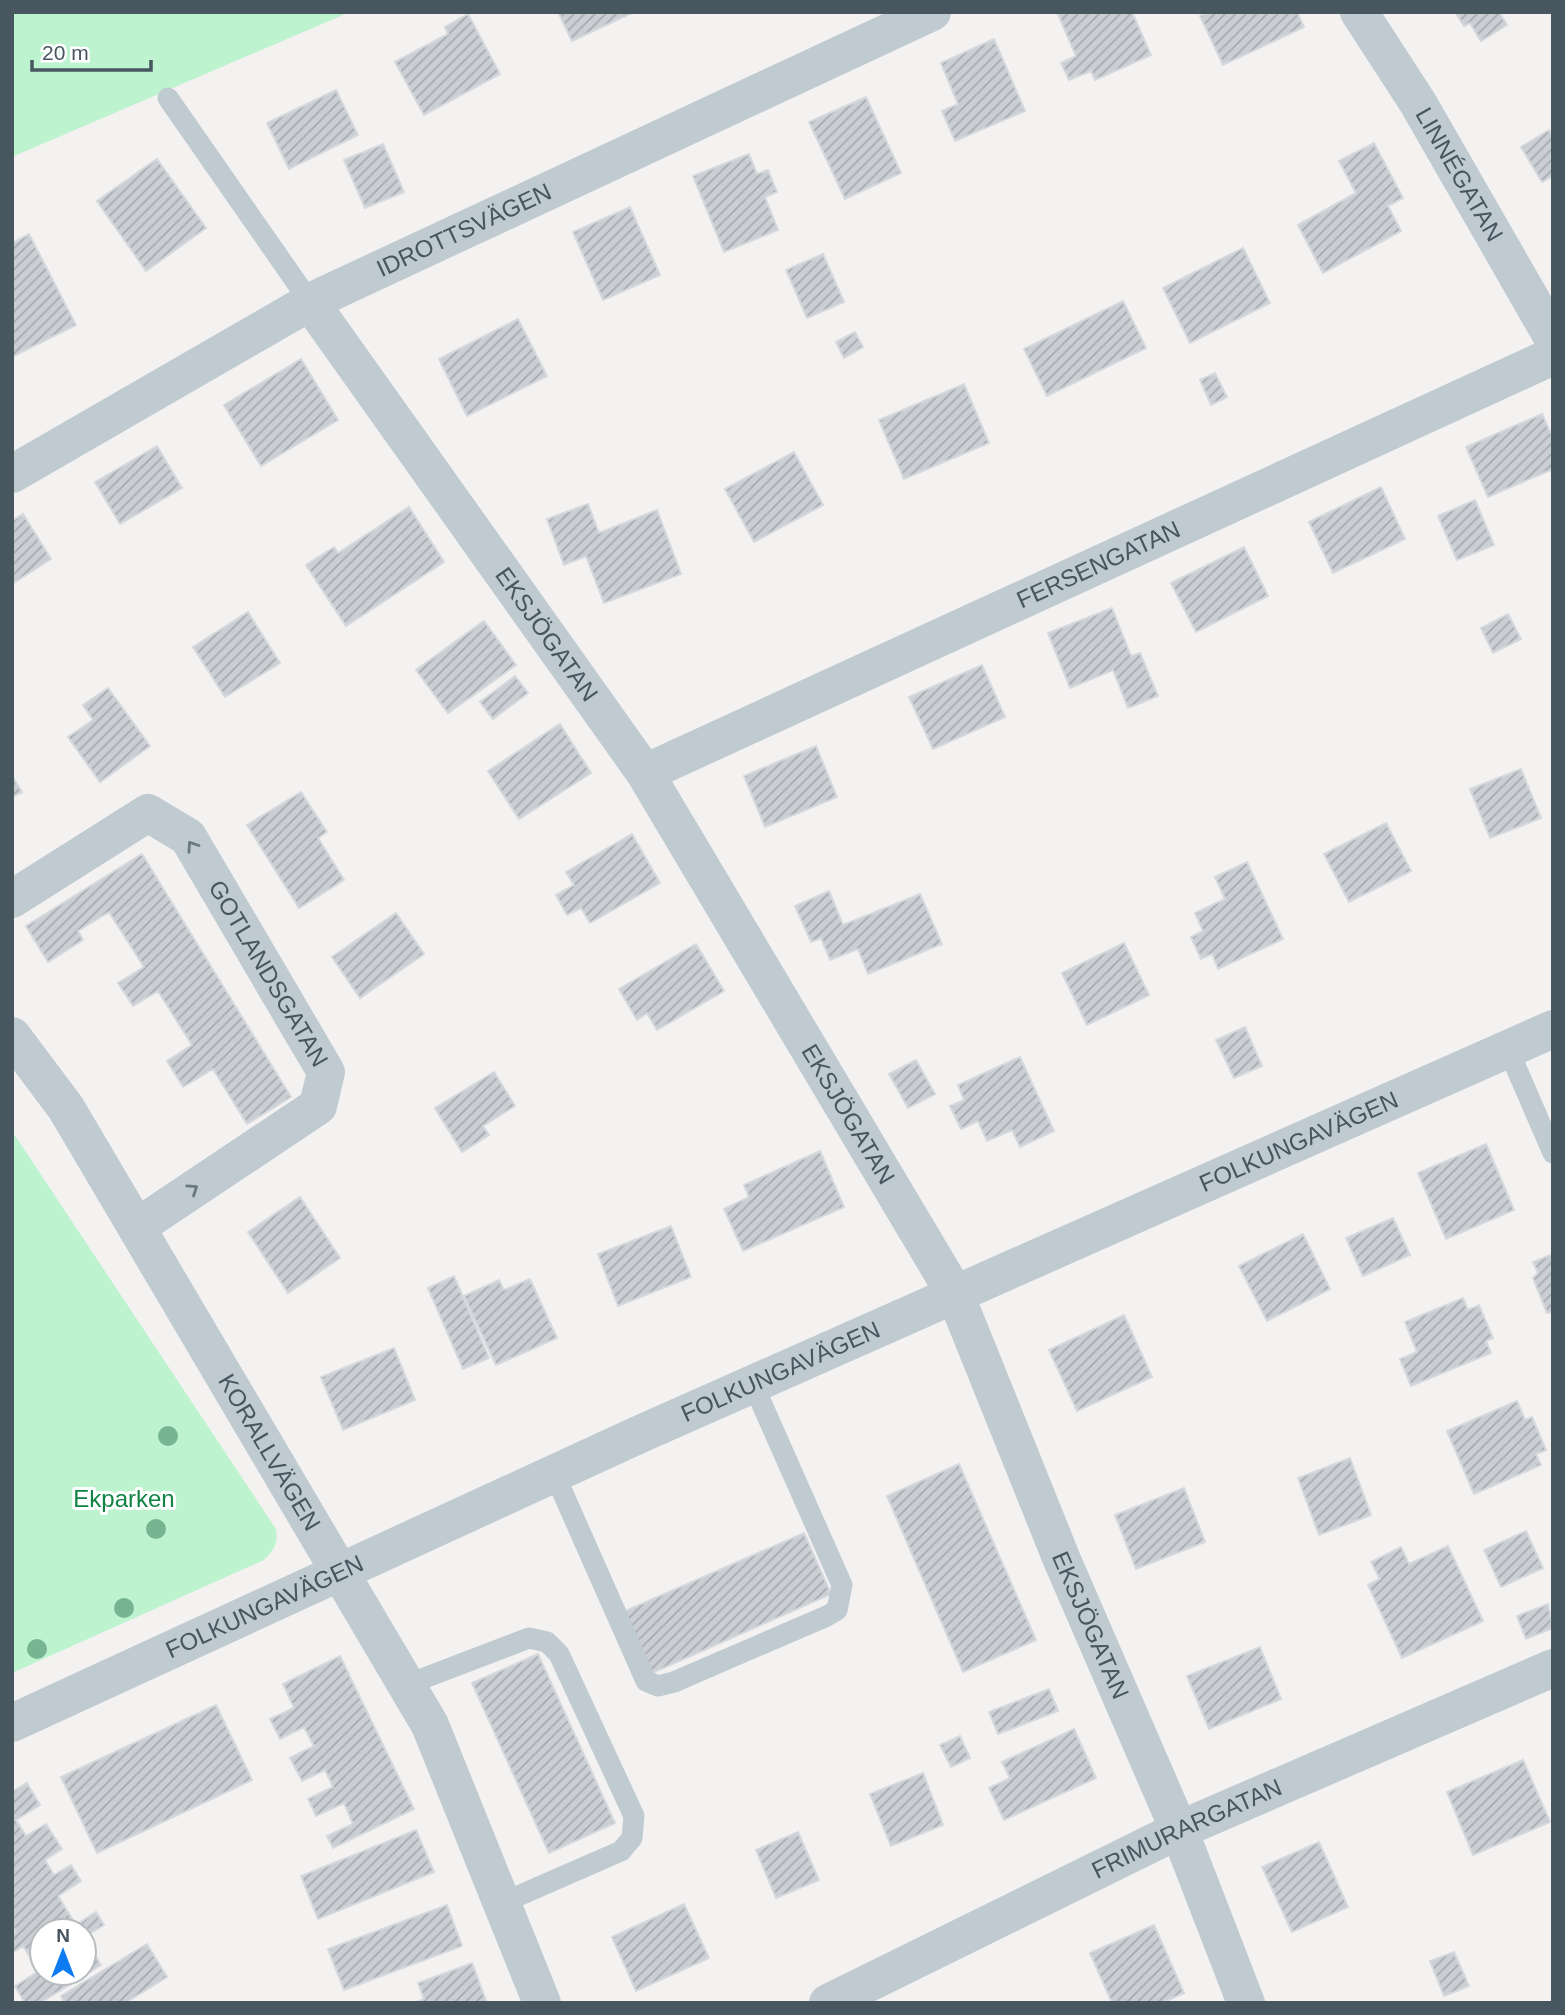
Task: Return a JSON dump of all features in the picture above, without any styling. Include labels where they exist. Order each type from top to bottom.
[{"type":"street","name":"IDROTTSVÄGEN","points":[[12,474],[310,302],[932,12]]},
{"type":"street","name":"LINNÉGATAN","points":[[1359,12],[1418,103],[1553,338]]},
{"type":"street","name":"EKSJÖGATAN","points":[[310,302],[645,773],[955,1294],[1062,1560],[1179,1830],[1246,2003]]},
{"type":"street","name":"FERSENGATAN","points":[[645,773],[1553,356]]},
{"type":"street","name":"GOTLANDSGATAN","points":[[12,899],[148,813],[188,837],[326,1072],[318,1106],[137,1227]]},
{"type":"street","name":"FOLKUNGAVÄGEN","points":[[12,1723],[554,1473],[1553,1029]]},
{"type":"street","name":"KORALLVÄGEN","points":[[12,1036],[66,1108],[430,1725],[542,2003]]},
{"type":"street","name":"FRIMURARGATAN","points":[[828,2003],[1179,1830],[1553,1668]]},
{"type":"lane","points":[[168,98],[310,302]]},
{"type":"lane","points":[[1508,1048],[1553,1153]]},
{"type":"lane","points":[[554,1473],[646,1681],[658,1686],[674,1682],[827,1616],[837,1610],[842,1585],[753,1384]]},
{"type":"lane","points":[[406,1685],[529,1638],[547,1642],[559,1654],[635,1816],[632,1838],[621,1851],[502,1903]]},
{"type":"green space","points":[[12,12],[350,12],[12,157]]},
{"type":"green space","name":"Ekparken","points":[[12,1131],[276,1529],[277,1539],[264,1560],[12,1673]]},
{"type":"building","points":[[558,12],[634,12],[572,41]]},
{"type":"building","points":[[1057,12],[1132,12],[1151,55],[1095,80],[1091,71],[1069,80],[1061,63],[1076,56]]},
{"type":"building","points":[[1209,12],[1297,12],[1304,27],[1223,65],[1200,16]]},
{"type":"building","points":[[1455,12],[1499,12],[1507,25],[1481,41],[1470,23],[1464,26]]},
{"type":"building","points":[[468,14],[500,74],[424,115],[395,62],[448,34],[445,27]]},
{"type":"building","points":[[994,39],[1025,111],[955,141],[942,111],[958,104],[941,63]]},
{"type":"building","points":[[336,90],[358,135],[289,169],[267,123]]},
{"type":"building","points":[[866,97],[901,173],[845,199],[809,122]]},
{"type":"building","points":[[1549,130],[1553,136],[1553,176],[1542,182],[1521,147]]},
{"type":"building","points":[[1374,143],[1403,198],[1388,206],[1401,231],[1323,273],[1298,225],[1356,193],[1339,161]]},
{"type":"building","points":[[383,144],[404,192],[365,208],[344,160]]},
{"type":"building","points":[[749,154],[757,174],[768,170],[777,192],[765,197],[778,230],[724,252],[693,176]]},
{"type":"building","points":[[157,159],[206,228],[146,271],[97,201]]},
{"type":"building","points":[[630,207],[660,275],[603,300],[573,232]]},
{"type":"building","points":[[29,234],[76,325],[12,357],[12,243]]},
{"type":"building","points":[[1243,248],[1270,303],[1190,343],[1163,288]]},
{"type":"building","points":[[823,254],[844,302],[807,318],[786,270]]},
{"type":"building","points":[[1123,301],[1146,348],[1047,396],[1024,349]]},
{"type":"building","points":[[518,319],[547,376],[467,416],[439,359]]},
{"type":"building","points":[[855,332],[863,347],[844,358],[836,342]]},
{"type":"building","points":[[301,359],[338,420],[261,466],[224,405]]},
{"type":"building","points":[[1215,373],[1227,397],[1211,405],[1200,380]]},
{"type":"building","points":[[964,384],[989,443],[904,479],[879,420]]},
{"type":"building","points":[[1542,414],[1553,438],[1553,469],[1488,497],[1466,447]]},
{"type":"building","points":[[157,446],[182,488],[120,524],[95,482]]},
{"type":"building","points":[[794,452],[823,505],[754,542],[725,489]]},
{"type":"building","points":[[1381,487],[1405,539],[1333,573],[1309,522]]},
{"type":"building","points":[[1475,500],[1494,545],[1457,560],[1438,516]]},
{"type":"building","points":[[588,504],[599,533],[657,510],[681,574],[604,603],[586,556],[564,565],[547,519]]},
{"type":"building","points":[[409,507],[444,562],[346,626],[306,565],[334,547],[338,553]]},
{"type":"building","points":[[23,514],[51,559],[12,584],[12,521]]},
{"type":"building","points":[[1244,547],[1268,596],[1196,632],[1171,583]]},
{"type":"building","points":[[1112,608],[1131,656],[1140,653],[1158,696],[1128,708],[1113,670],[1070,688],[1048,633]]},
{"type":"building","points":[[248,612],[280,663],[225,697],[193,647]]},
{"type":"building","points":[[1508,614],[1521,639],[1493,653],[1481,628]]},
{"type":"building","points":[[484,621],[516,665],[448,713],[416,670]]},
{"type":"building","points":[[982,665],[1005,717],[933,749],[909,697]]},
{"type":"building","points":[[515,676],[528,693],[493,719],[480,702]]},
{"type":"building","points":[[108,688],[150,746],[100,782],[68,737],[93,720],[83,705]]},
{"type":"building","points":[[560,724],[591,773],[519,819],[488,771]]},
{"type":"building","points":[[816,746],[837,797],[765,827],[744,776]]},
{"type":"building","points":[[1521,769],[1541,818],[1490,838],[1470,789]]},
{"type":"building","points":[[12,776],[22,792],[12,797]]},
{"type":"building","points":[[301,792],[327,832],[318,838],[344,880],[299,908],[247,825]]},
{"type":"building","points":[[1386,823],[1411,871],[1349,902],[1324,854]]},
{"type":"building","points":[[632,834],[660,883],[590,923],[581,908],[567,915],[556,895],[574,885],[566,872]]},
{"type":"building","points":[[142,854],[291,1097],[247,1124],[213,1069],[183,1087],[167,1061],[192,1045],[158,991],[133,1006],[118,983],[144,967],[109,912],[78,931],[83,940],[48,962],[26,926]]},
{"type":"building","points":[[1247,862],[1283,939],[1218,969],[1212,954],[1201,959],[1191,937],[1203,931],[1195,913],[1225,899],[1215,877]]},
{"type":"building","points":[[829,891],[843,925],[920,894],[942,944],[868,974],[858,949],[830,960],[821,938],[811,942],[795,906]]},
{"type":"building","points":[[396,913],[424,954],[360,998],[332,957]]},
{"type":"building","points":[[1124,943],[1149,995],[1087,1025],[1062,973]]},
{"type":"building","points":[[696,944],[724,991],[657,1030],[647,1013],[637,1020],[619,989]]},
{"type":"building","points":[[1245,1027],[1262,1066],[1234,1078],[1216,1040]]},
{"type":"building","points":[[1020,1057],[1054,1131],[1020,1147],[1012,1130],[987,1141],[978,1121],[961,1129],[950,1106],[964,1100],[958,1085]]},
{"type":"building","points":[[916,1060],[935,1094],[908,1108],[889,1074]]},
{"type":"building","points":[[494,1072],[515,1106],[483,1126],[489,1135],[462,1152],[435,1108]]},
{"type":"building","points":[[1486,1144],[1514,1210],[1446,1239],[1418,1173]]},
{"type":"building","points":[[820,1151],[844,1207],[743,1251],[724,1209],[749,1197],[744,1185]]},
{"type":"building","points":[[300,1197],[340,1258],[288,1293],[248,1232]]},
{"type":"building","points":[[1393,1218],[1410,1255],[1363,1276],[1346,1238]]},
{"type":"building","points":[[671,1226],[691,1277],[618,1306],[598,1254]]},
{"type":"building","points":[[1303,1234],[1330,1289],[1267,1321],[1239,1266]]},
{"type":"building","points":[[1553,1254],[1553,1312],[1547,1313],[1533,1278],[1538,1273],[1533,1262]]},
{"type":"building","points":[[454,1276],[489,1358],[463,1369],[428,1288]]},
{"type":"building","points":[[530,1279],[557,1338],[496,1365],[464,1296],[499,1280],[504,1290]]},
{"type":"building","points":[[1463,1298],[1468,1310],[1479,1305],[1493,1338],[1486,1341],[1491,1353],[1411,1386],[1400,1359],[1417,1352],[1405,1322]]},
{"type":"building","points":[[1124,1315],[1152,1377],[1077,1411],[1049,1350]]},
{"type":"building","points":[[394,1348],[415,1400],[343,1430],[321,1377]]},
{"type":"building","points":[[1517,1401],[1525,1420],[1532,1417],[1546,1450],[1536,1454],[1541,1465],[1474,1494],[1447,1431]]},
{"type":"building","points":[[1350,1458],[1371,1515],[1319,1535],[1298,1478]]},
{"type":"building","points":[[959,1464],[1036,1640],[963,1672],[887,1496]]},
{"type":"building","points":[[1184,1488],[1205,1542],[1136,1569],[1115,1515]]},
{"type":"building","points":[[1526,1531],[1543,1568],[1501,1587],[1484,1550]]},
{"type":"building","points":[[804,1533],[831,1594],[650,1674],[623,1612]]},
{"type":"building","points":[[1448,1546],[1483,1621],[1402,1658],[1368,1585],[1380,1579],[1371,1562],[1401,1547],[1409,1564]]},
{"type":"building","points":[[1548,1604],[1553,1628],[1526,1639],[1517,1616]]},
{"type":"building","points":[[1260,1647],[1281,1699],[1209,1729],[1187,1676]]},
{"type":"building","points":[[538,1654],[615,1823],[549,1853],[472,1683]]},
{"type":"building","points":[[340,1656],[414,1809],[333,1848],[327,1836],[353,1824],[344,1803],[316,1816],[308,1799],[333,1787],[325,1770],[302,1781],[290,1758],[314,1746],[304,1727],[280,1739],[270,1719],[294,1708],[283,1684]]},
{"type":"building","points":[[1049,1689],[1058,1711],[998,1734],[989,1712]]},
{"type":"building","points":[[216,1705],[252,1780],[97,1853],[61,1777]]},
{"type":"building","points":[[1074,1729],[1096,1778],[1004,1820],[989,1788],[1010,1778],[1002,1762]]},
{"type":"building","points":[[960,1736],[970,1758],[951,1767],[940,1745]]},
{"type":"building","points":[[1523,1760],[1550,1822],[1473,1855],[1447,1792]]},
{"type":"building","points":[[923,1773],[943,1825],[891,1846],[870,1794]]},
{"type":"building","points":[[27,1783],[40,1805],[16,1820],[26,1836],[46,1824],[62,1849],[45,1860],[54,1875],[71,1865],[81,1881],[58,1896],[71,1917],[28,1917],[28,1954],[23,1946],[12,1953],[12,1934],[16,1932],[12,1925],[12,1792]]},
{"type":"building","points":[[416,1830],[434,1872],[318,1919],[301,1876]]},
{"type":"building","points":[[798,1832],[819,1880],[776,1898],[756,1850]]},
{"type":"building","points":[[1319,1842],[1348,1907],[1292,1932],[1262,1867]]},
{"type":"building","points":[[684,1904],[709,1958],[636,1991],[612,1937]]},
{"type":"building","points":[[447,1905],[462,1946],[344,1990],[328,1949]]},
{"type":"building","points":[[96,1912],[104,1925],[98,1929],[98,1917],[88,1917]]},
{"type":"building","points":[[1154,1925],[1184,1993],[1162,2003],[1112,2003],[1090,1953]]},
{"type":"building","points":[[147,1944],[167,1977],[125,2003],[65,2003],[61,1996],[76,1987],[98,1987],[98,1974]]},
{"type":"building","points":[[1454,1952],[1469,1986],[1444,1996],[1430,1961]]},
{"type":"building","points":[[472,1963],[487,2003],[414,2003],[424,1999],[418,1983]]},
{"type":"building","points":[[28,1978],[28,1987],[66,1987],[40,2003],[25,2003],[15,1986]]}]
